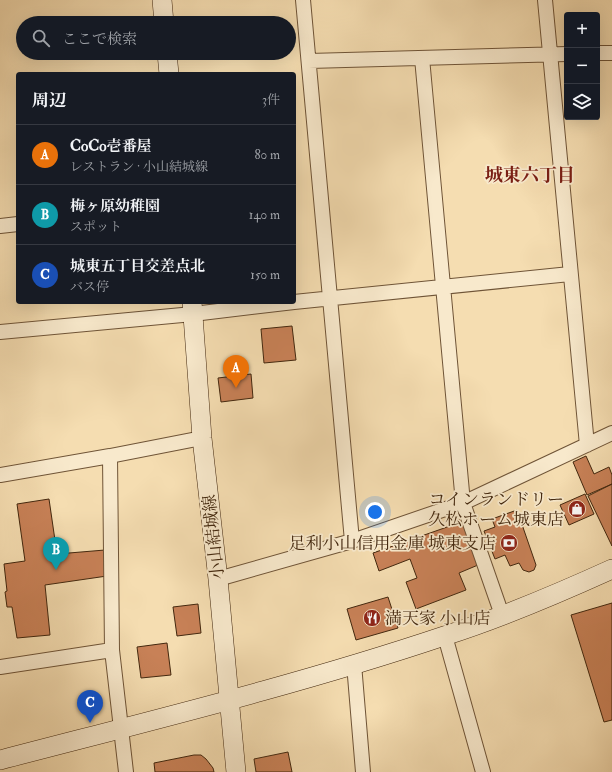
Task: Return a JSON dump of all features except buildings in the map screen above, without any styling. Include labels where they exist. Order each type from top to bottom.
[{"type":"street","points":[[162,0],[163,16]]},
{"type":"street","points":[[303,0],[352,541]]},
{"type":"street","points":[[545,0],[587,445]]},
{"type":"street","points":[[600,53],[612,53]]},
{"type":"street","points":[[309,61],[564,54]]},
{"type":"street","points":[[422,58],[463,504],[502,615]]},
{"type":"street","points":[[168,60],[169,72]]},
{"type":"street","points":[[0,226],[16,224]]},
{"type":"street","points":[[296,302],[570,274]]},
{"type":"street","points":[[0,332],[192,308],[260,304]]},
{"type":"street","name":"小山結城線","points":[[192,308],[202,438],[218,579],[236,772]]},
{"type":"street","points":[[218,579],[352,541],[463,504],[612,433]]},
{"type":"street","points":[[0,475],[202,438]]},
{"type":"street","points":[[110,456],[112,650],[126,772]]},
{"type":"street","points":[[0,760],[230,701],[445,636],[502,615],[612,569]]},
{"type":"street","points":[[445,636],[483,772]]},
{"type":"street","points":[[0,668],[112,650]]},
{"type":"street","points":[[354,664],[363,772]]},
{"type":"place","name":"CoCo壱番屋","points":[[236,388]]},
{"type":"place","name":"コインランドリー 久松ホーム城東店","points":[[577,509]]},
{"type":"place","name":"足利小山信用金庫 城東支店","points":[[509,543]]},
{"type":"place","name":"梅ヶ原幼稚園","points":[[56,570]]},
{"type":"place","name":"満天家 小山店","points":[[372,618]]},
{"type":"place","name":"城東五丁目交差点北","points":[[90,723]]},
{"type":"district","name":"城東六丁目","points":[[530,175]]}]
